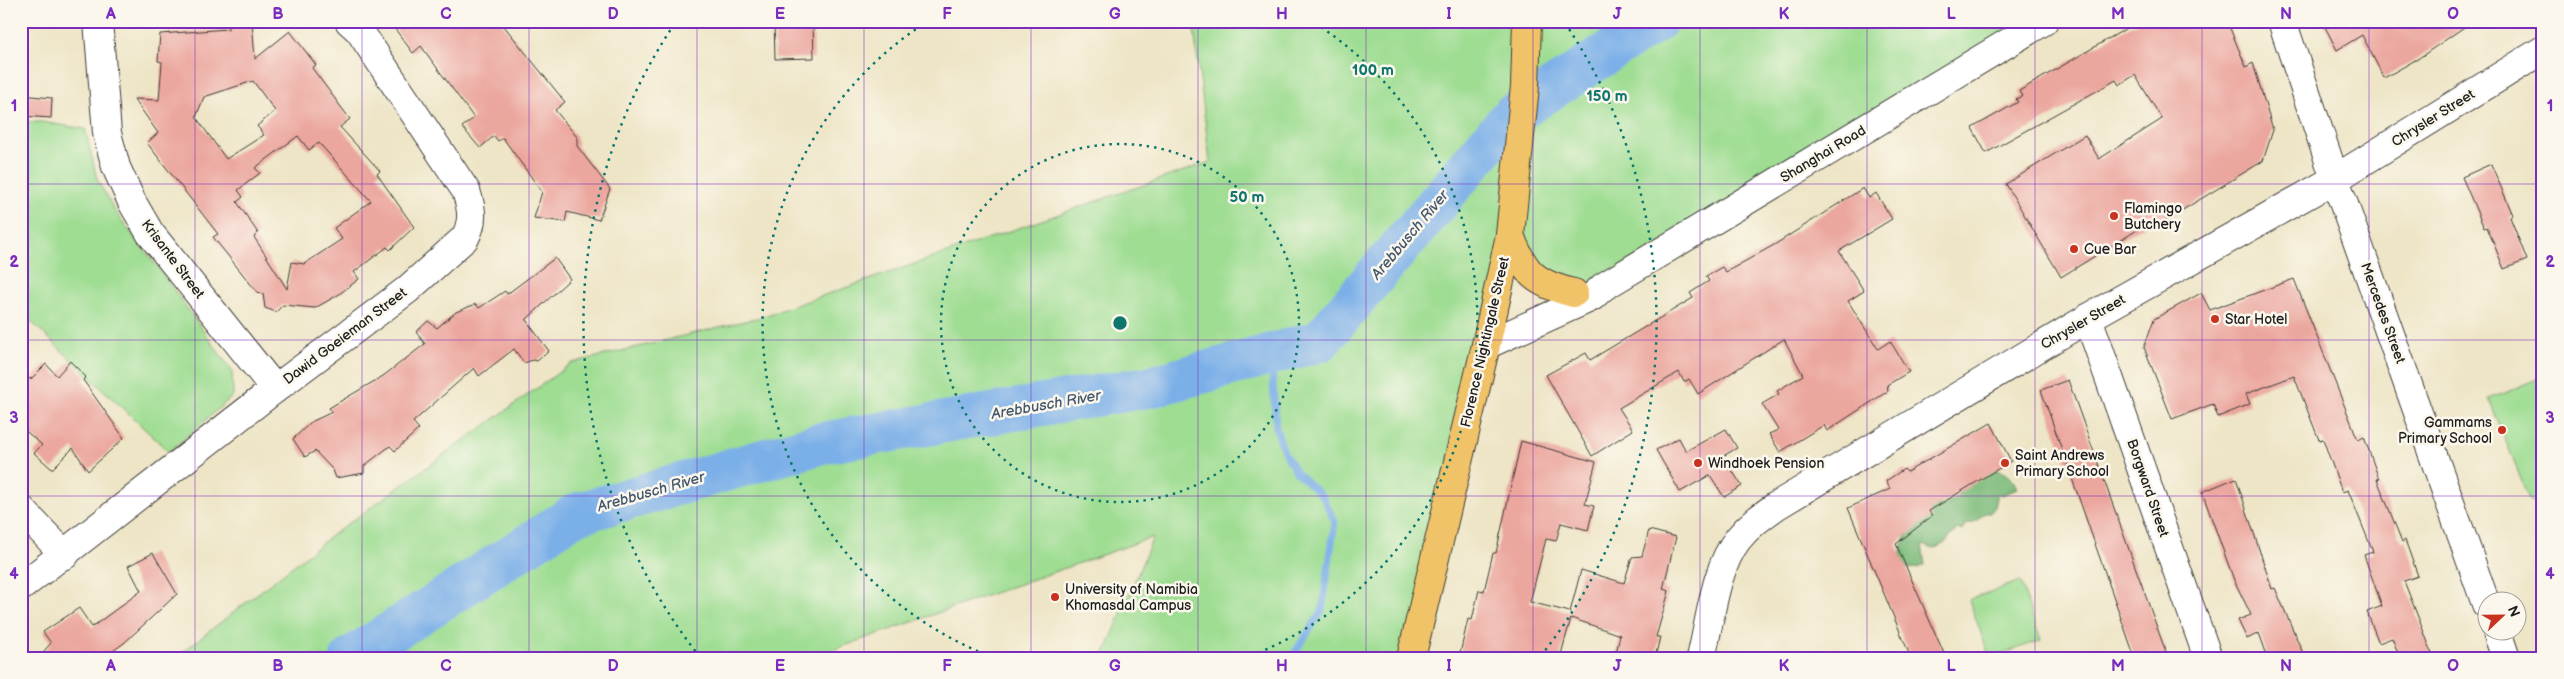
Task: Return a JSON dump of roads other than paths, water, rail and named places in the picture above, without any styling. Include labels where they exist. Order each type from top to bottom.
[{"type":"main road","name":"Florence Nightingale Street","points":[[1411,658],[1510,235],[1525,86],[1527,21]]},
{"type":"main road","points":[[1510,235],[1518,257],[1529,273],[1557,289],[1574,293]]},
{"type":"street","name":"Krisante Street","points":[[98,21],[107,133],[116,167],[132,202],[150,233],[275,388]]},
{"type":"street","name":"Dawid Goeieman Street","points":[[21,587],[65,555],[275,388],[407,290],[465,238],[471,227],[472,208],[466,191],[359,30],[350,21]]},
{"type":"street","name":"Shanghai Road","points":[[1488,335],[1592,297],[1603,287],[2044,21]]},
{"type":"street","name":"Mercedes Street","points":[[2282,21],[2335,179],[2482,592]]},
{"type":"street","name":"Chrysler Street","points":[[1701,658],[1724,564],[1737,540],[1753,523],[1776,506],[2088,318],[2335,179],[2543,50]]},
{"type":"street","name":"Shanghai Road","points":[[1488,335],[1574,293],[1588,288],[1603,287]]},
{"type":"street","name":"Borgward Street","points":[[2088,318],[2208,658]]},
{"type":"street","points":[[21,509],[65,555]]},
{"type":"street","points":[[2500,642],[2506,658]]},
{"type":"waterway","name":"Arebbusch River","points":[[351,658],[576,514],[822,443],[1153,386],[1320,341],[1512,115],[1657,21]]},
{"type":"waterway","points":[[1271,354],[1276,428],[1284,452],[1296,472],[1323,497],[1335,522],[1322,611],[1291,658]]},
{"type":"place","name":"Flamingo Butchery","points":[[2114,216]]},
{"type":"place","name":"Cue Bar","points":[[2074,249]]},
{"type":"place","name":"Star Hotel","points":[[2215,319]]},
{"type":"place","name":"Gammams Primary School","points":[[2502,430]]},
{"type":"place","name":"Windhoek Pension","points":[[1698,463]]},
{"type":"place","name":"Saint Andrews Primary School","points":[[2005,463]]},
{"type":"place","name":"University of Namibia Khomasdal Campus","points":[[1055,597]]}]
